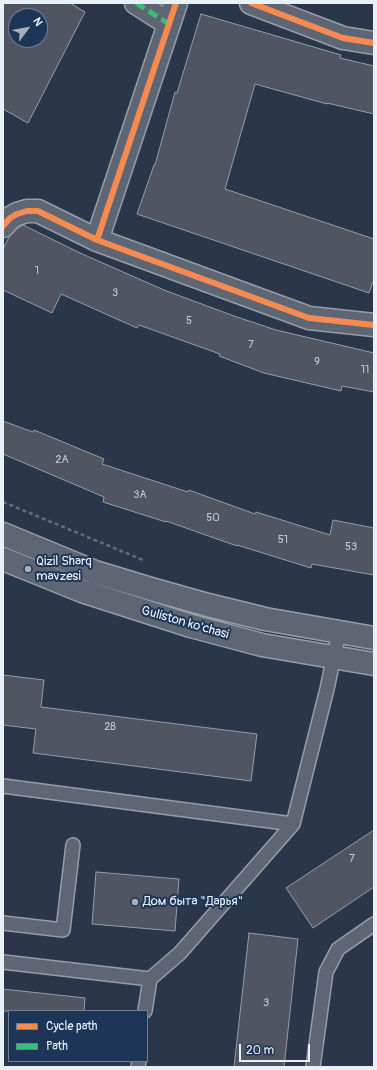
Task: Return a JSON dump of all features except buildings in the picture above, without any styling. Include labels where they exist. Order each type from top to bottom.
[{"type":"street","points":[[136,3],[169,24]]},
{"type":"street","points":[[97,240],[176,3]]},
{"type":"street","points":[[251,3],[343,38],[374,43]]},
{"type":"street","points":[[3,226],[10,218],[17,214],[27,211],[38,211],[97,240],[309,318],[374,325]]},
{"type":"street","name":"Guliston ko'chasi","points":[[3,534],[95,572],[208,605],[266,619],[374,638]]},
{"type":"street","name":"Guliston ko'chasi","points":[[3,559],[82,591],[191,626],[262,645],[374,664]]},
{"type":"lane","points":[[145,1010],[150,979],[180,953],[293,824],[327,689],[339,632]]},
{"type":"lane","points":[[3,786],[293,824]]},
{"type":"lane","points":[[3,923],[63,930],[72,845]]},
{"type":"lane","points":[[313,1067],[326,972],[338,949],[374,924]]},
{"type":"lane","points":[[3,962],[150,979]]},
{"type":"path","points":[[3,502],[147,562]]},
{"type":"marked path","points":[[136,3],[169,24]]},
{"type":"cycle path","points":[[97,240],[176,3]]},
{"type":"cycle path","points":[[251,3],[343,38],[374,43]]},
{"type":"cycle path","points":[[3,226],[10,218],[17,214],[27,211],[38,211],[97,240],[309,318],[374,325]]},
{"type":"place","name":"Qizil Sharq mavzesi","points":[[28,569]]},
{"type":"place","name":"Дом быта \"Дарья\"","points":[[135,902]]}]
